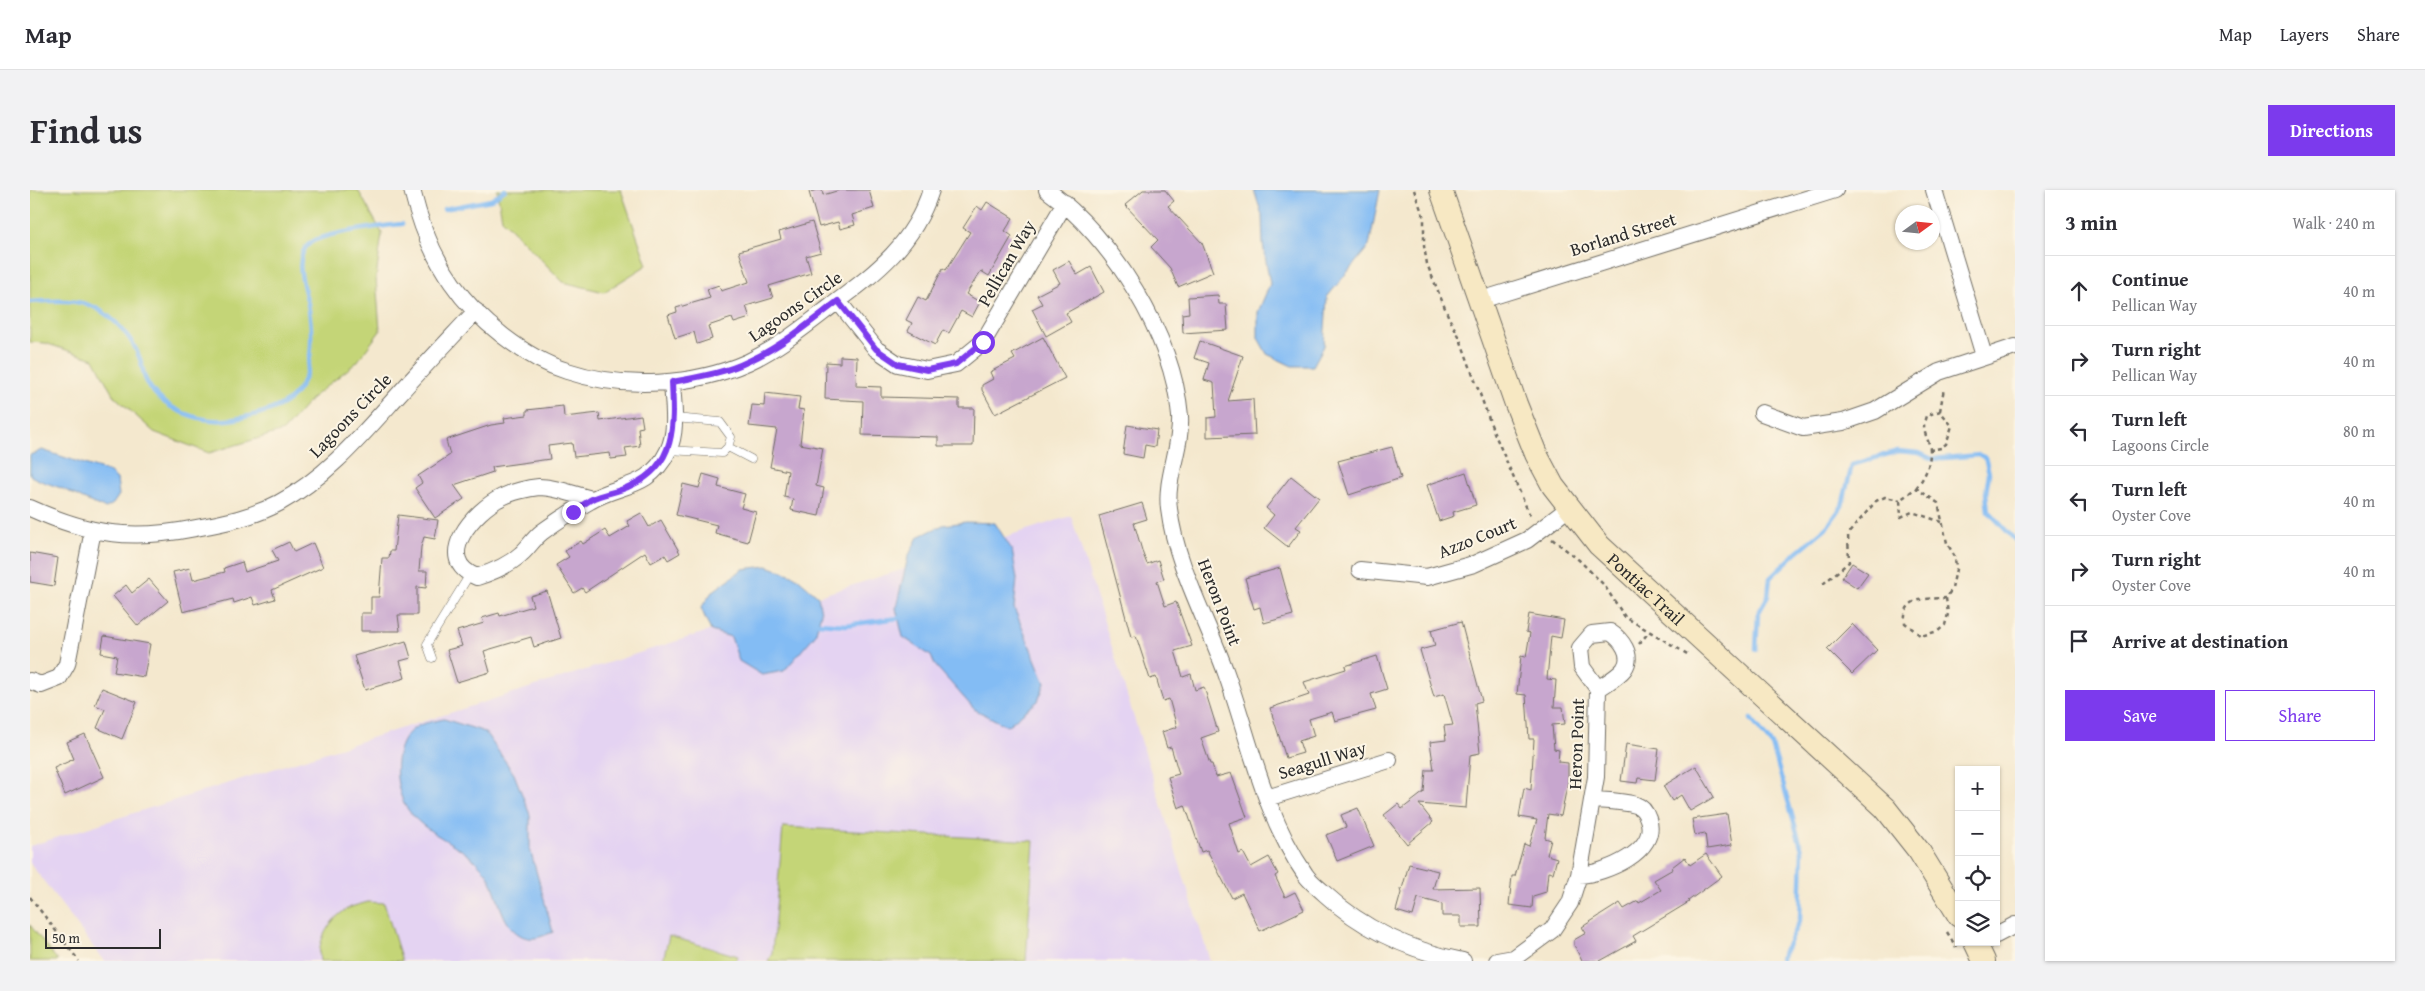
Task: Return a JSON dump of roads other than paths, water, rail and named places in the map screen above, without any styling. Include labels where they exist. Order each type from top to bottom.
[{"type":"main road","name":"Pontiac Trail","points":[[1441,190],[1516,404],[1536,454],[1553,486],[1599,545],[1885,808],[1919,851],[1955,910]]},
{"type":"street","name":"Lagoons Circle","points":[[412,190],[426,237],[440,265],[476,311],[516,346],[567,371],[641,383],[672,382],[714,374],[748,362],[786,340],[880,269],[908,239],[925,209],[931,190]]},
{"type":"street","name":"Heron Point","points":[[1047,190],[1065,203],[1103,243],[1134,286],[1154,329],[1173,378],[1180,416],[1178,448],[1168,506],[1174,538],[1226,673],[1267,798],[1280,831],[1306,876],[1343,910],[1393,941],[1434,955],[1463,961]]},
{"type":"street","points":[[1934,190],[1984,356]]},
{"type":"street","name":"Borland Street","points":[[1481,300],[1826,191]]},
{"type":"street","name":"Pellican Way","points":[[838,301],[876,349],[898,364],[927,370],[956,364],[983,342],[1065,203]]},
{"type":"street","name":"Lagoons Circle","points":[[30,508],[66,524],[93,530],[118,535],[160,535],[234,521],[278,504],[321,475],[356,443],[476,311]]},
{"type":"street","points":[[1762,413],[1803,428],[1844,422],[1875,411],[1945,370],[2015,346]]},
{"type":"street","points":[[592,499],[540,487],[502,496],[482,510],[463,533],[457,544],[458,558],[462,568],[477,577],[507,565],[521,554],[541,533],[592,499],[632,485],[648,476],[668,450],[674,418],[672,382]]},
{"type":"street","name":"Azzo Court","points":[[1360,570],[1427,578],[1474,564],[1527,540],[1569,508]]},
{"type":"street","points":[[30,681],[41,685],[59,678],[68,664],[93,530]]},
{"type":"street","name":"Heron Point","points":[[1497,961],[1514,959],[1552,930],[1570,903],[1579,875],[1593,800],[1596,777],[1598,689]]},
{"type":"street","name":"Seagull Way","points":[[1267,798],[1390,760]]},
{"type":"street","name":"Heron Point","points":[[1579,875],[1591,875],[1615,866],[1635,853],[1648,838],[1650,830],[1645,812],[1637,805],[1593,800]]},
{"type":"street","points":[[2000,933],[2015,925]]},
{"type":"lane","points":[[668,450],[722,452],[728,447],[731,437],[720,422],[674,418]]},
{"type":"lane","points":[[728,447],[751,459]]},
{"type":"lane","points":[[432,658],[428,644],[470,574]]},
{"type":"water","points":[[1254,190],[1380,190],[1369,246],[1327,297],[1324,346],[1313,366],[1292,366],[1267,354],[1258,338],[1258,312],[1270,284],[1263,244],[1262,215]]},
{"type":"water","points":[[42,450],[109,472],[117,479],[119,495],[113,504],[106,508],[100,506],[31,476],[30,455]]},
{"type":"water","points":[[966,522],[995,523],[1012,550],[1017,579],[1014,608],[1045,683],[1038,701],[1007,726],[974,709],[935,665],[931,656],[903,637],[896,608],[908,557],[918,537],[943,525]]},
{"type":"water","points":[[767,566],[795,576],[818,596],[821,613],[815,635],[784,671],[762,675],[739,661],[731,637],[711,631],[701,608],[712,592],[743,569]]},
{"type":"water","points":[[444,719],[485,732],[514,774],[530,815],[530,849],[553,932],[537,938],[529,938],[520,935],[514,930],[501,909],[493,886],[485,871],[464,852],[416,820],[403,802],[397,778],[398,753],[402,742],[418,726]]},
{"type":"waterway","points":[[444,209],[491,200],[505,190]]},
{"type":"waterway","points":[[30,302],[71,301],[94,307],[109,316],[128,336],[137,351],[145,378],[160,399],[171,407],[196,417],[209,420],[242,418],[264,412],[286,402],[299,389],[304,378],[308,366],[311,340],[308,304],[300,264],[305,249],[310,243],[327,236],[354,230],[402,224]]},
{"type":"waterway","points":[[1756,649],[1758,614],[1768,596],[1770,578],[1827,527],[1842,506],[1852,465],[1898,451],[1919,453],[1932,459],[1980,455],[1985,457],[1989,473],[1986,493],[1988,511],[2015,540]]},
{"type":"waterway","points":[[818,623],[846,625],[898,618]]},
{"type":"waterway","points":[[1751,719],[1772,745],[1802,850],[1800,920],[1781,958],[1782,961]]}]
